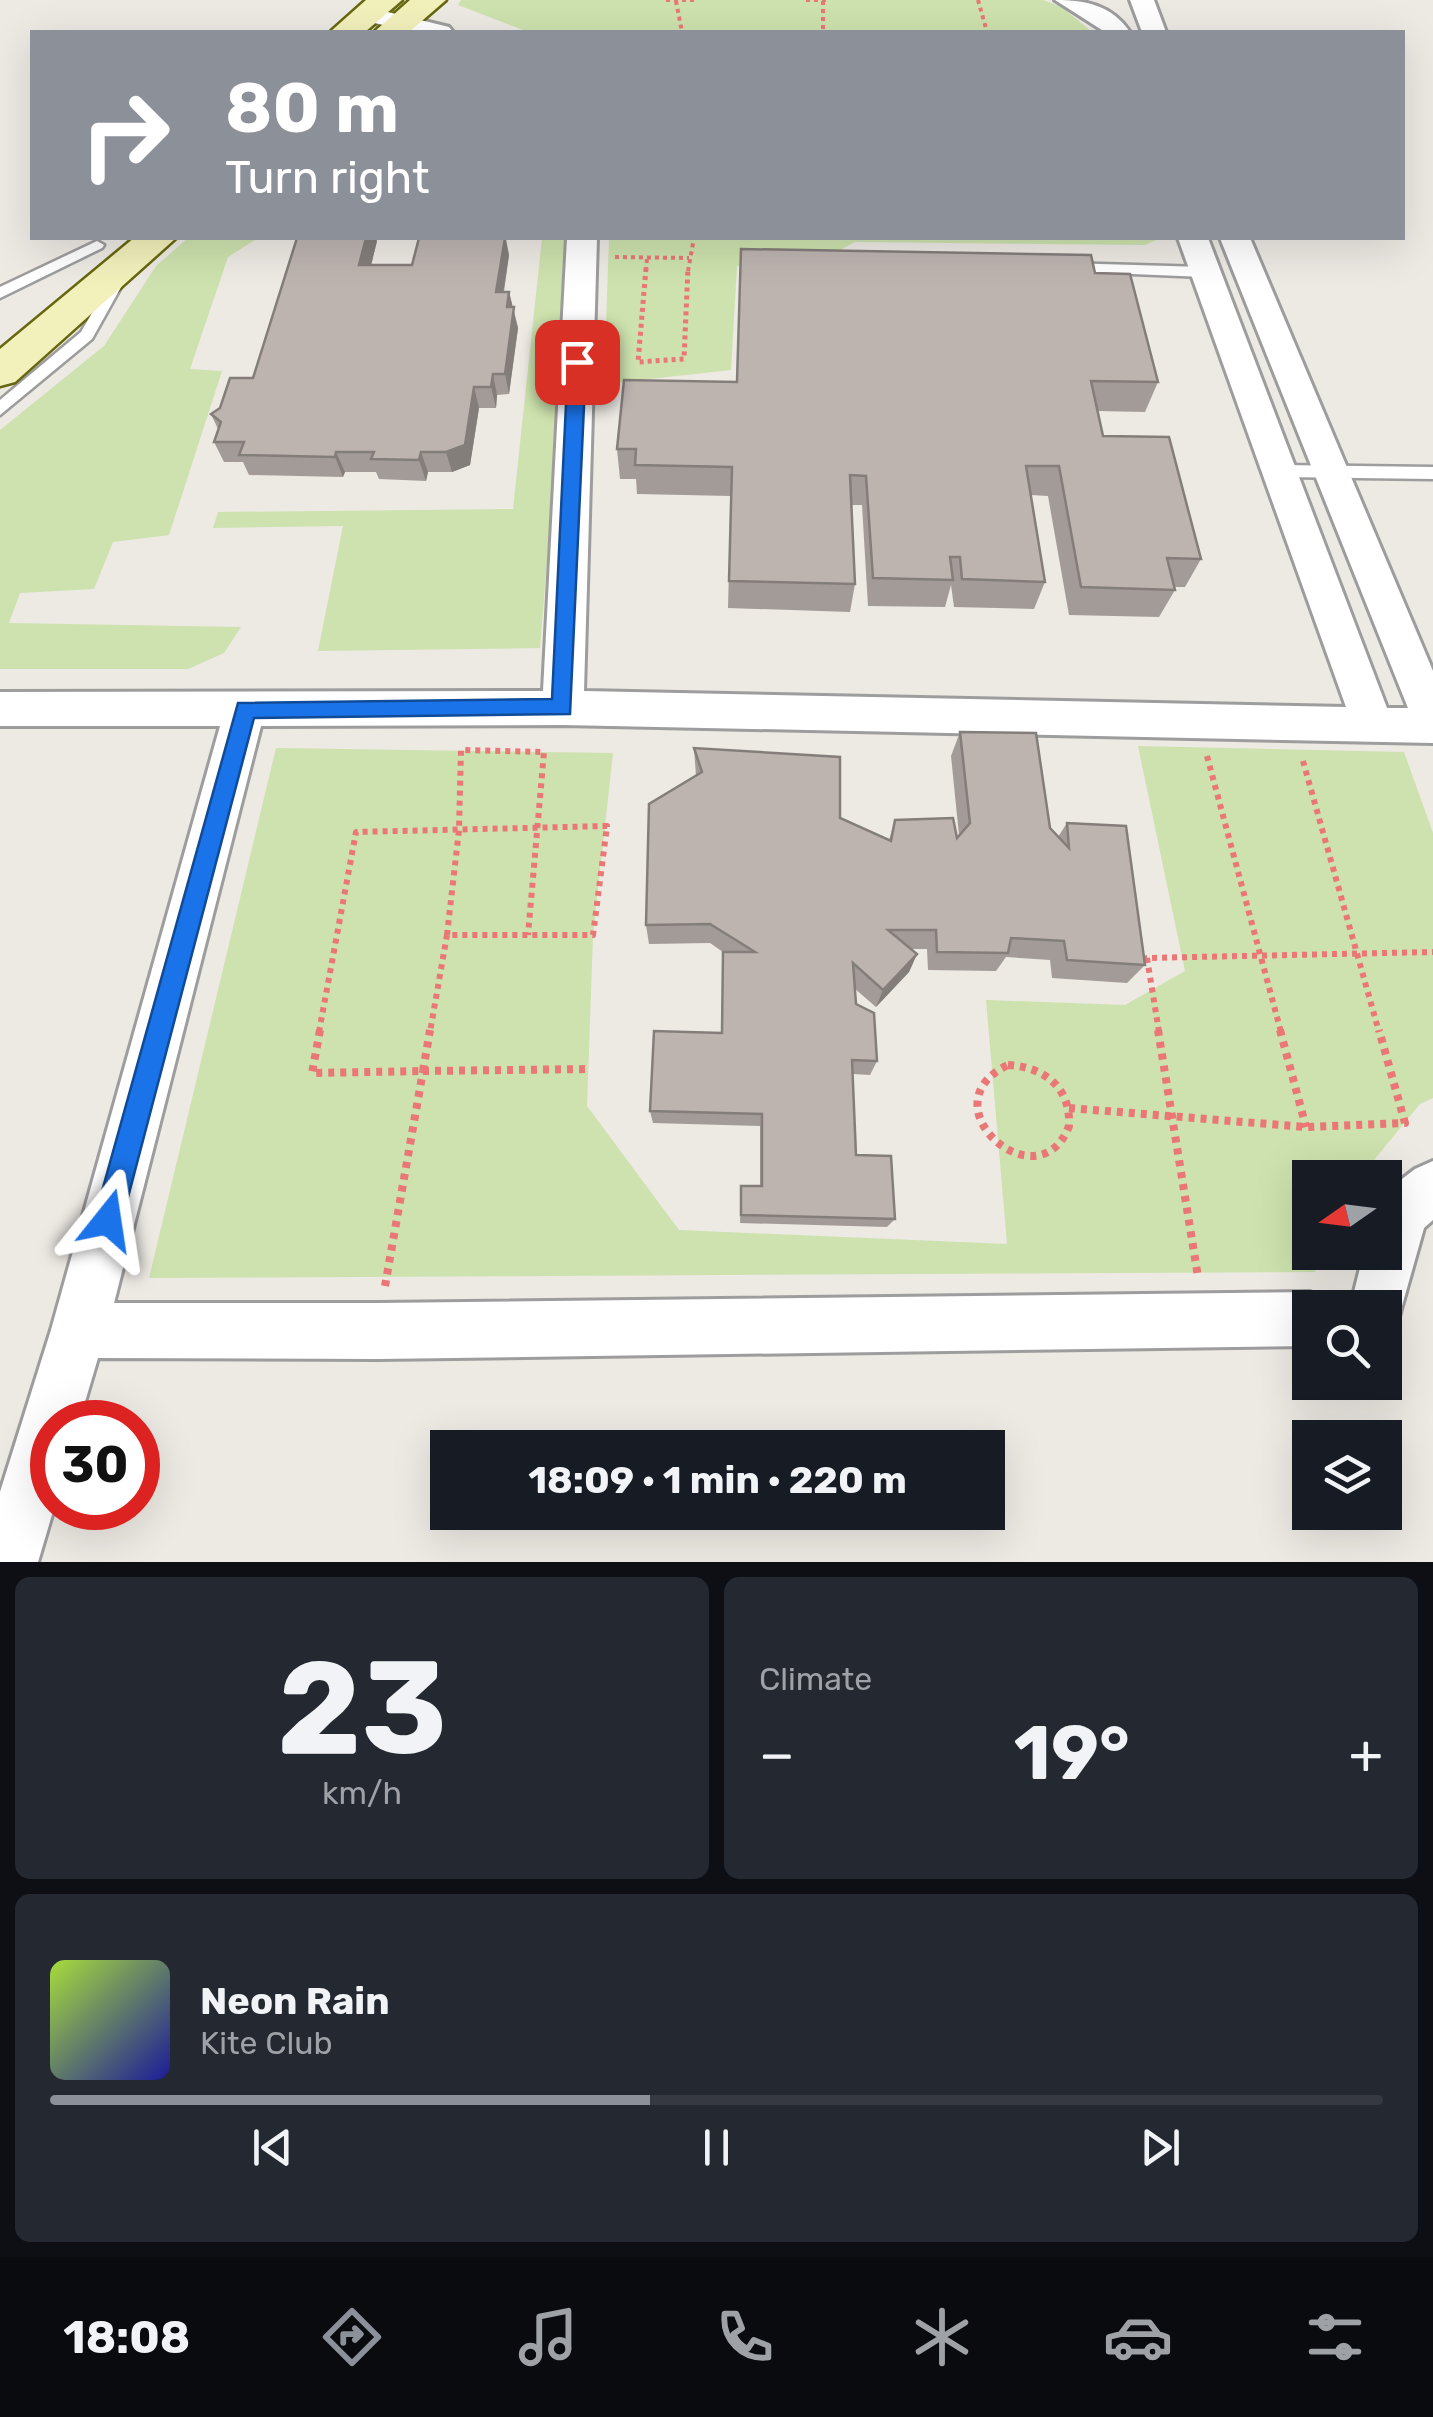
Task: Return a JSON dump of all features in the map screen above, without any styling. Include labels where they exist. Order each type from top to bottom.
[{"type":"street","points":[[378,20],[430,0]]},
{"type":"street","points":[[1067,0],[1113,27],[1148,16]]},
{"type":"street","points":[[378,20],[430,30]]},
{"type":"street","points":[[1193,240],[1374,724]]},
{"type":"street","points":[[0,709],[563,708],[1433,723],[1236,240]]},
{"type":"street","points":[[0,325],[122,246]]},
{"type":"street","points":[[0,372],[122,246]]},
{"type":"street","points":[[563,708],[595,247]]},
{"type":"street","points":[[1204,272],[1248,272]]},
{"type":"street","points":[[8,1562],[79,1330],[245,709]]},
{"type":"street","points":[[1382,1290],[1402,1213],[1433,1188]]},
{"type":"street","points":[[79,1330],[378,1332],[1292,1319]]},
{"type":"lane","points":[[0,293],[122,246]]},
{"type":"lane","points":[[0,409],[87,335],[122,246]]},
{"type":"lane","points":[[1053,268],[1204,272]]},
{"type":"lane","points":[[1282,471],[1433,473]]},
{"type":"path","points":[[666,0],[694,0]]},
{"type":"path","points":[[806,0],[825,0],[824,30]]},
{"type":"path","points":[[978,0],[986,30]]},
{"type":"path","points":[[676,1],[682,30]]},
{"type":"path","points":[[647,258],[638,362],[684,360],[689,258],[694,240]]},
{"type":"path","points":[[595,247],[647,258],[689,258]]},
{"type":"path","points":[[1198,721],[1306,1127]]},
{"type":"path","points":[[1069,1108],[1306,1127],[1405,1123],[1292,723]]},
{"type":"path","points":[[378,1332],[446,936],[459,830],[461,750],[544,752],[528,935]]},
{"type":"path","points":[[446,936],[593,935],[607,826],[356,832],[312,1073],[590,1069]]},
{"type":"path","points":[[1205,1320],[1148,958],[1433,952]]},
{"type":"path","points":[[1008,1065],[1034,1068],[1056,1083],[1069,1108],[1067,1134],[1051,1153],[1026,1158],[1000,1148],[982,1126],[977,1100],[987,1077],[1008,1065]]},
{"type":"green space","points":[[461,0],[1043,0],[1062,7],[1090,30],[523,30],[458,5]]},
{"type":"green space","points":[[186,240],[255,240],[228,257],[190,369],[222,371],[169,535],[113,542],[94,589],[20,593],[9,623],[241,627],[224,653],[188,669],[0,669],[0,430],[104,346],[156,266]]},
{"type":"green space","points":[[542,240],[573,240],[540,648],[318,651],[343,526],[213,528],[218,512],[513,509]]},
{"type":"green space","points":[[609,240],[1156,240],[1145,245],[855,242],[822,260],[737,266],[731,370],[604,384]]},
{"type":"green space","points":[[1138,746],[1404,752],[1433,833],[1433,1098],[1420,1104],[1374,1160],[1292,1160],[1292,1270],[1315,1272],[149,1278],[276,748],[613,753],[593,935],[587,1106],[679,1230],[1007,1244],[986,1000],[1125,1005],[1185,971]]},
{"type":"building","points":[[296,240],[365,240],[359,265],[412,265],[418,240],[505,240],[496,292],[509,292],[507,307],[514,307],[505,374],[493,374],[491,387],[474,387],[465,445],[446,452],[421,452],[419,460],[371,459],[374,452],[336,452],[335,457],[239,455],[244,442],[214,442],[221,422],[211,414],[220,408],[230,378],[253,378]]},
{"type":"building","points":[[741,249],[1091,255],[1095,273],[1130,274],[1158,382],[1091,381],[1103,436],[1169,437],[1201,559],[1167,558],[1175,590],[1081,587],[1059,466],[1026,466],[1045,582],[962,579],[960,557],[950,557],[953,580],[873,578],[866,476],[850,475],[855,584],[729,581],[732,467],[635,465],[636,449],[617,449],[624,380],[737,382]]},
{"type":"building","points":[[960,732],[1036,733],[1050,828],[1069,848],[1067,823],[1126,826],[1145,965],[1067,960],[1064,941],[1011,938],[1008,953],[937,952],[936,930],[888,930],[917,954],[883,990],[853,963],[856,1004],[874,1013],[877,1061],[852,1060],[856,1155],[891,1156],[895,1219],[741,1215],[741,1186],[762,1186],[762,1114],[650,1111],[654,1031],[722,1033],[723,952],[755,952],[710,924],[646,925],[649,804],[702,772],[694,748],[840,757],[840,818],[891,841],[895,820],[953,818],[957,838],[970,823]]},
{"type":"route","points":[[108,1220],[245,709],[563,708],[577,362]]}]
